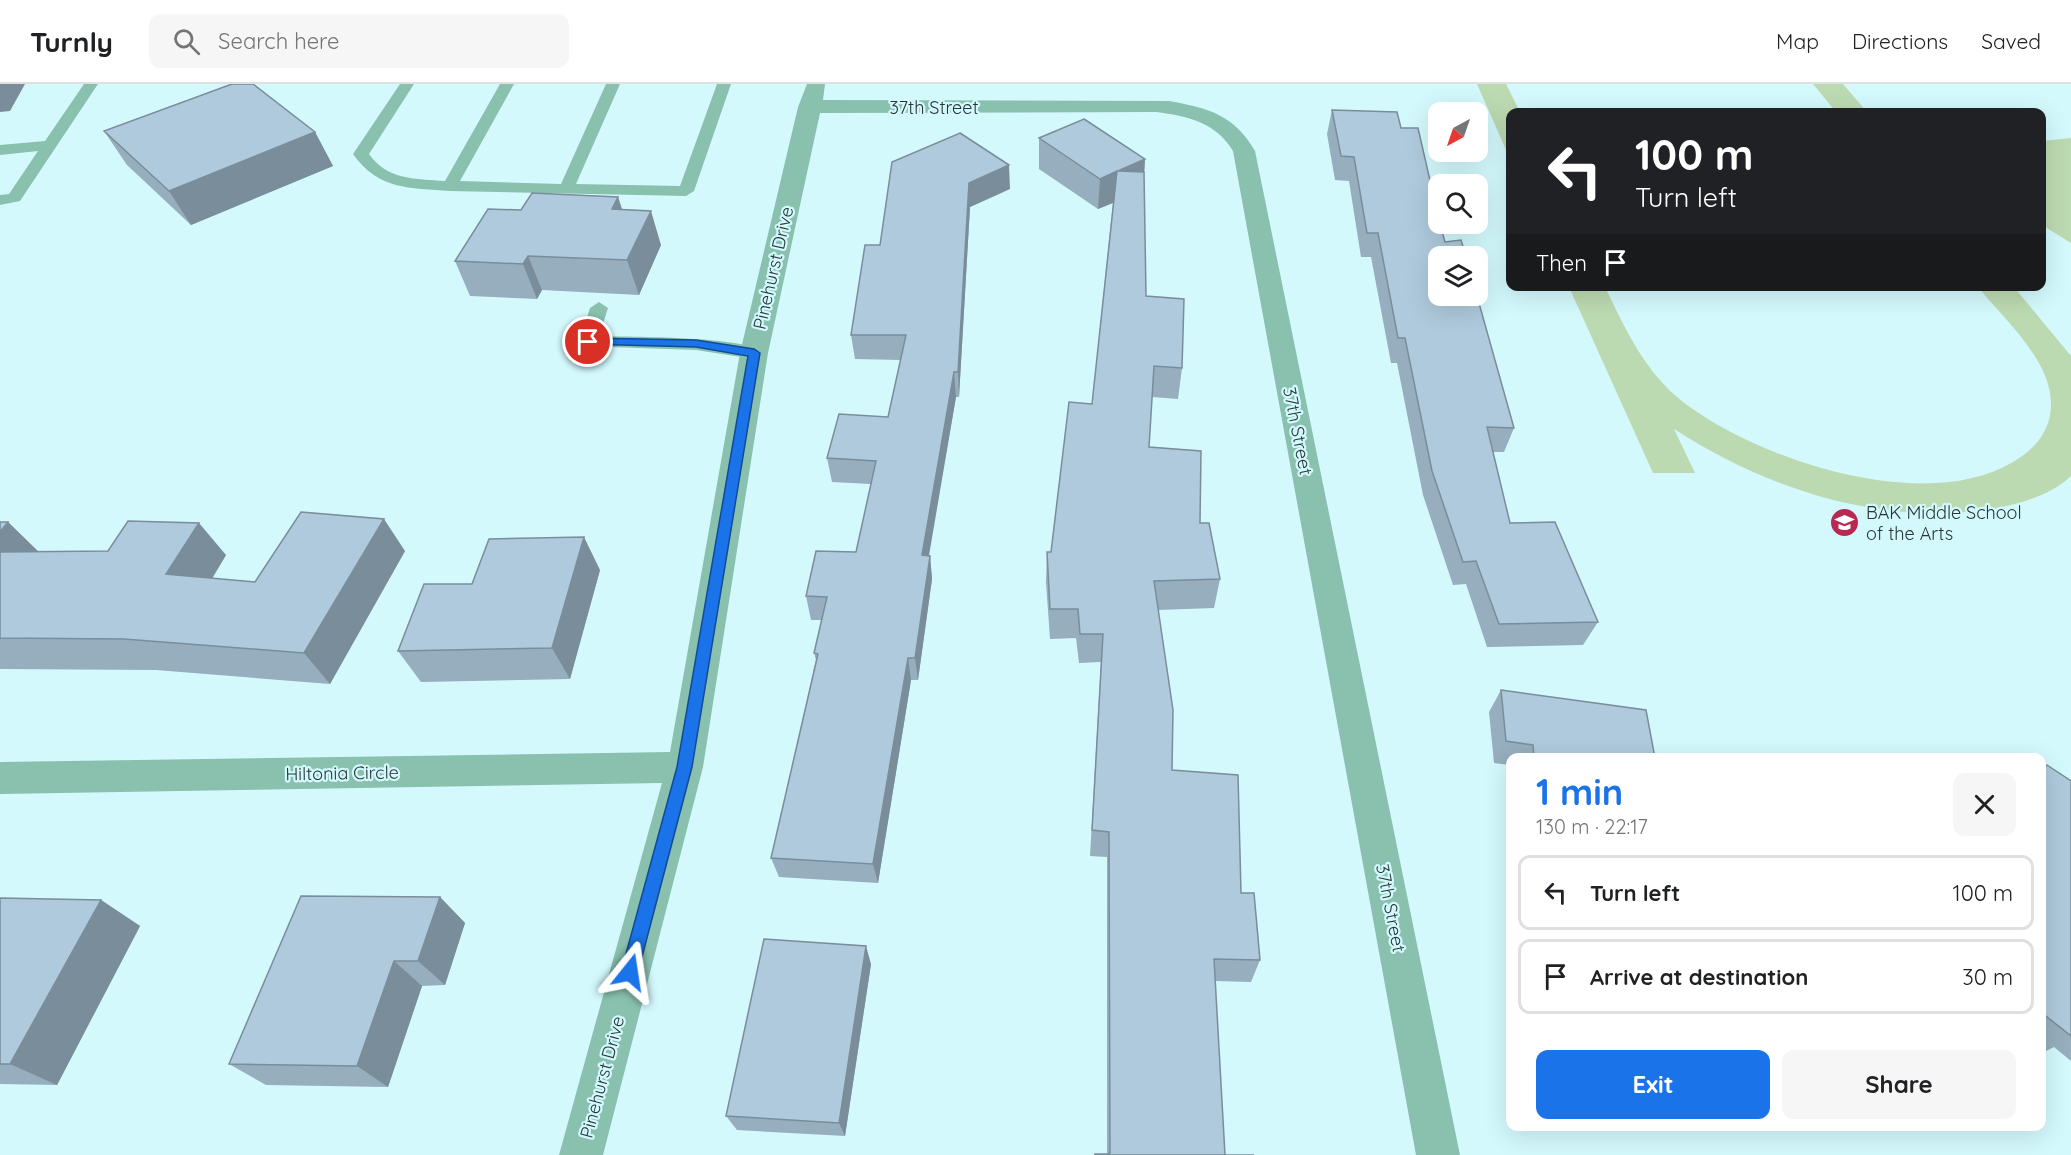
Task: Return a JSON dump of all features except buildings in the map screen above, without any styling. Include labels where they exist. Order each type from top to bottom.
[{"type":"street","name":"Pinehurst Drive","points":[[581,1155],[685,767],[754,353],[813,95]]},
{"type":"street","name":"37th Street","points":[[813,95],[1156,106],[1204,115],[1224,125],[1238,137],[1244,151],[1438,1155]]},
{"type":"street","name":"Hiltonia Circle","points":[[0,778],[685,767]]},
{"type":"lane","points":[[0,200],[14,198],[91,84]]},
{"type":"lane","points":[[407,84],[361,154],[369,169],[394,181],[450,186],[686,191],[724,84]]},
{"type":"lane","points":[[450,186],[507,84]]},
{"type":"lane","points":[[566,189],[613,84]]},
{"type":"lane","points":[[0,150],[50,145]]},
{"type":"lane","points":[[599,308],[588,342],[696,344],[754,353]]},
{"type":"green space","points":[[1477,84],[1506,84],[1518,108],[1506,108],[1506,150],[1488,109],[1488,102],[1485,102]]},
{"type":"green space","points":[[1813,84],[1843,84],[1864,108],[1833,108]]},
{"type":"green space","points":[[2071,138],[2071,243],[2046,227],[2046,141]]},
{"type":"green space","points":[[1571,291],[1607,291],[1637,349],[1657,377],[1683,402],[1715,423],[1754,443],[1797,460],[1843,474],[1890,482],[1935,483],[1976,477],[2013,462],[2035,445],[2045,431],[2051,404],[2049,388],[2043,372],[2035,356],[2013,326],[1982,291],[2017,291],[2071,356],[2071,476],[2054,488],[2016,504],[1954,513],[1912,513],[1870,508],[1828,499],[1787,486],[1748,469],[1674,429],[1695,473],[1653,473]]},
{"type":"place","name":"BAK Middle School of the Arts","points":[[1845,522]]},
{"type":"route","points":[[588,342],[696,344],[754,353],[685,767],[630,972]]}]
